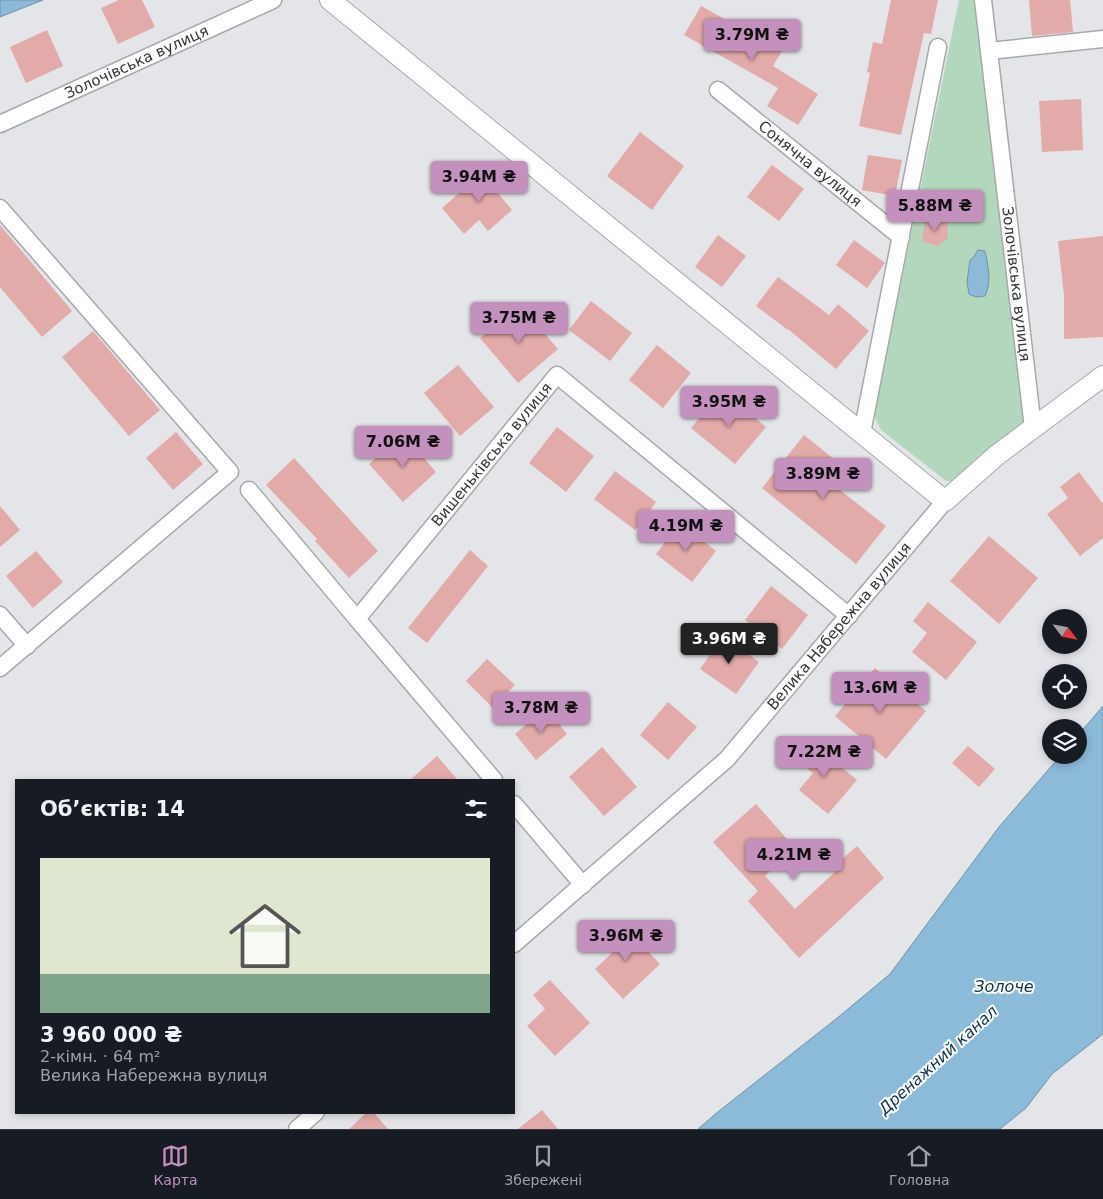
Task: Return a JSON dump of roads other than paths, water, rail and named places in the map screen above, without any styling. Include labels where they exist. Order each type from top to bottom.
[{"type":"street","name":"Золочівська вулиця","points":[[0,124],[274,0]]},
{"type":"street","points":[[330,0],[945,501]]},
{"type":"street","name":"Золочівська вулиця","points":[[983,0],[1033,428]]},
{"type":"street","points":[[989,51],[1103,39]]},
{"type":"street","points":[[862,434],[938,47]]},
{"type":"street","name":"Сонячна вулиця","points":[[718,90],[901,237]]},
{"type":"street","points":[[0,208],[230,472],[0,668]]},
{"type":"street","name":"Вишеньківська вулиця","points":[[357,619],[557,376],[849,616]]},
{"type":"street","name":"Велика Набережна вулиця","points":[[515,943],[727,759],[945,501],[997,456],[1103,376]]},
{"type":"street","points":[[248,490],[493,779]]},
{"type":"street","points":[[0,615],[27,646]]},
{"type":"street","points":[[515,805],[583,885]]},
{"type":"street","points":[[297,1129],[314,1114]]},
{"type":"water","points":[[0,0],[43,0],[0,17]]},
{"type":"water","points":[[978,250],[985,251],[989,279],[985,296],[976,297],[969,294],[967,282],[970,260]]},
{"type":"water","name":"Золоче","points":[[1103,706],[1103,1034],[1052,1074],[1026,1108],[1000,1129],[698,1129],[890,974],[999,827],[1053,764],[1087,764],[1087,725]]},
{"type":"water label","name":"Дренажний канал","points":[[938,1060]]}]
